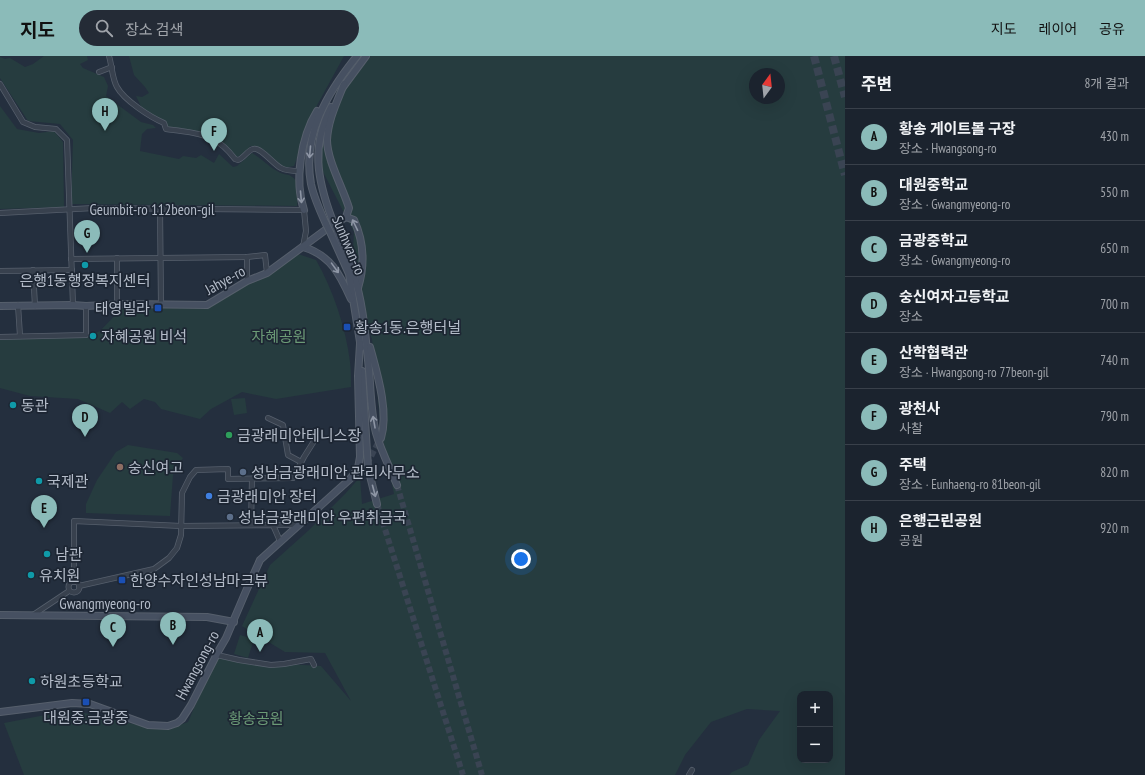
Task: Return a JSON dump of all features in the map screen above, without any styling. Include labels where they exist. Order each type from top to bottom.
[{"type":"main road","name":"Sunhwan-ro","points":[[357,56],[329,95],[316,123],[310,155],[311,184],[318,206],[349,274],[360,344],[368,468],[377,504]]},
{"type":"main road","name":"Sunhwan-ro","points":[[366,56],[344,84],[329,112],[320,135],[317,160],[326,204],[349,259],[358,290],[365,331],[376,433],[380,447],[397,484]]},
{"type":"main road","points":[[344,84],[333,112],[327,141],[330,156],[349,208],[346,217],[354,220],[361,241],[362,275],[358,290]]},
{"type":"main road","points":[[304,210],[300,171],[302,156],[309,128],[316,112],[329,95]]},
{"type":"main road","name":"Jahye-ro","points":[[0,306],[86,306],[117,304],[207,306],[247,281],[267,273],[328,228],[346,217]]},
{"type":"main road","points":[[304,247],[318,252],[330,262],[344,283],[354,305]]},
{"type":"main road","points":[[365,331],[378,378],[383,407],[383,431],[381,438]]},
{"type":"main road","points":[[350,479],[358,468],[360,457],[358,376],[360,344]]},
{"type":"main road","points":[[350,479],[361,473],[364,469]]},
{"type":"main road","name":"Hwangsong-ro","points":[[0,712],[72,703],[90,704],[148,725],[168,726],[177,724],[191,705],[234,622],[260,560],[350,479]]},
{"type":"main road","name":"Gwangmyeong-ro","points":[[0,615],[74,617],[207,617],[234,622]]},
{"type":"street","points":[[109,56],[117,86],[121,92],[150,116],[164,123],[166,129],[197,133],[214,139],[222,144],[235,159],[238,160],[253,149],[259,149],[273,163],[282,169],[300,171]]},
{"type":"street","points":[[349,66],[352,56]]},
{"type":"street","points":[[99,72],[112,67]]},
{"type":"street","points":[[0,84],[23,122],[35,127],[56,128],[67,140],[73,305]]},
{"type":"street","points":[[160,208],[161,305]]},
{"type":"street","name":"Geumbit-ro 112beon-gil","points":[[0,213],[70,209],[160,208],[304,210]]},
{"type":"street","points":[[304,210],[306,231],[304,247]]},
{"type":"street","points":[[71,259],[247,257],[265,255],[267,273]]},
{"type":"street","points":[[247,257],[247,281]]},
{"type":"street","points":[[117,258],[117,304]]},
{"type":"street","points":[[33,270],[35,306]]},
{"type":"street","points":[[0,271],[72,270]]},
{"type":"street","points":[[18,305],[20,336]]},
{"type":"street","points":[[0,337],[86,335],[86,306]]},
{"type":"street","points":[[268,418],[283,424],[288,455],[301,462]]},
{"type":"street","points":[[79,586],[154,569],[169,558],[177,548],[181,535],[182,494],[190,477],[196,470],[228,469],[228,479],[293,478],[316,438]]},
{"type":"street","points":[[251,525],[252,479]]},
{"type":"street","points":[[74,582],[74,521],[181,526],[298,525]]},
{"type":"street","points":[[273,525],[280,541]]},
{"type":"street","points":[[69,591],[68,585],[71,582],[74,582]]},
{"type":"street","points":[[74,582],[78,583],[79,586]]},
{"type":"street","points":[[69,591],[73,593],[77,592],[79,586]]},
{"type":"street","points":[[33,615],[69,591]]},
{"type":"street","points":[[217,655],[271,665],[311,659],[314,665]]},
{"type":"street","points":[[689,775],[692,770]]},
{"type":"green space","points":[[44,56],[87,56],[88,60],[80,64],[83,68],[104,77],[108,86],[106,96],[141,122],[153,125],[156,128],[147,129],[142,134],[140,151],[179,159],[183,156],[196,158],[201,155],[214,163],[219,154],[233,167],[237,166],[252,153],[280,173],[289,175],[296,181],[298,185],[297,206],[71,204],[73,140],[60,124],[28,121],[0,78],[0,57],[5,59],[10,58],[25,67],[33,64]]},
{"type":"green space","points":[[129,56],[344,56],[315,109],[294,166],[283,168],[256,147],[250,146],[247,152],[235,158],[211,136],[202,133],[197,134],[181,128],[164,128],[163,123],[145,115],[136,96],[142,97],[149,93],[134,75]]},
{"type":"green space","name":"황송공원","points":[[371,56],[845,56],[845,775],[729,775],[732,772],[748,765],[759,740],[780,711],[747,709],[711,722],[685,755],[675,775],[24,775],[4,723],[71,710],[151,728],[171,728],[188,722],[217,655],[267,663],[321,666],[351,701],[325,653],[285,652],[242,626],[270,565],[309,530],[360,477],[362,504],[394,494],[381,430],[372,339],[351,287],[354,232],[321,168],[319,142],[325,115]]},
{"type":"green space","points":[[0,106],[17,129],[39,133],[54,131],[63,142],[64,207],[0,209]]},
{"type":"green space","name":"자혜공원","points":[[295,253],[316,260],[328,284],[342,323],[348,349],[351,371],[351,387],[276,399],[242,392],[211,409],[200,419],[161,409],[155,402],[144,399],[130,409],[122,402],[110,413],[78,399],[30,396],[0,388],[0,337],[91,335],[100,331],[126,304],[207,305]]},
{"type":"green space","points":[[245,398],[247,413],[234,415],[231,399]]},
{"type":"green space","points":[[128,445],[177,453],[183,458],[173,475],[170,516],[86,513],[86,504],[97,480],[116,452]]},
{"type":"green space","points":[[240,635],[254,639],[248,658],[234,654]]},
{"type":"tunnel","points":[[814,56],[845,175]]},
{"type":"tunnel","points":[[834,56],[845,97]]},
{"type":"tunnel","points":[[367,464],[380,439]]},
{"type":"tunnel","points":[[397,485],[482,775]]},
{"type":"tunnel","points":[[377,504],[463,775]]},
{"type":"place","name":"은행근린공원","points":[[105,131]]},
{"type":"place","name":"광천사","points":[[214,151]]},
{"type":"place","name":"주택","points":[[87,253]]},
{"type":"place","name":"은행1동행정복지센터","points":[[85,265]]},
{"type":"place","name":"태영빌라","points":[[158,308]]},
{"type":"place","name":"황송1동.은행터널","points":[[347,327]]},
{"type":"place","name":"자혜공원 비석","points":[[93,336]]},
{"type":"place","name":"동관","points":[[13,405]]},
{"type":"place","name":"금광래미안테니스장","points":[[229,435]]},
{"type":"place","name":"숭신여자고등학교","points":[[85,437]]},
{"type":"place","name":"숭신여고","points":[[120,467]]},
{"type":"place","name":"성남금광래미안 관리사무소","points":[[243,472]]},
{"type":"place","name":"국제관","points":[[39,481]]},
{"type":"place","name":"금광래미안 장터","points":[[209,496]]},
{"type":"place","name":"성남금광래미안 우편취금국","points":[[230,517]]},
{"type":"place","name":"산학협력관","points":[[44,528]]},
{"type":"place","name":"남관","points":[[47,554]]},
{"type":"place","name":"유치원","points":[[31,575]]},
{"type":"place","name":"한양수자인성남마크뷰","points":[[122,580]]},
{"type":"place","name":"대원중학교","points":[[173,645]]},
{"type":"place","name":"금광중학교","points":[[113,647]]},
{"type":"place","name":"황송 게이트볼 구장","points":[[260,652]]},
{"type":"place","name":"하원초등학교","points":[[32,681]]},
{"type":"place","name":"대원중.금광중","points":[[86,702]]}]
